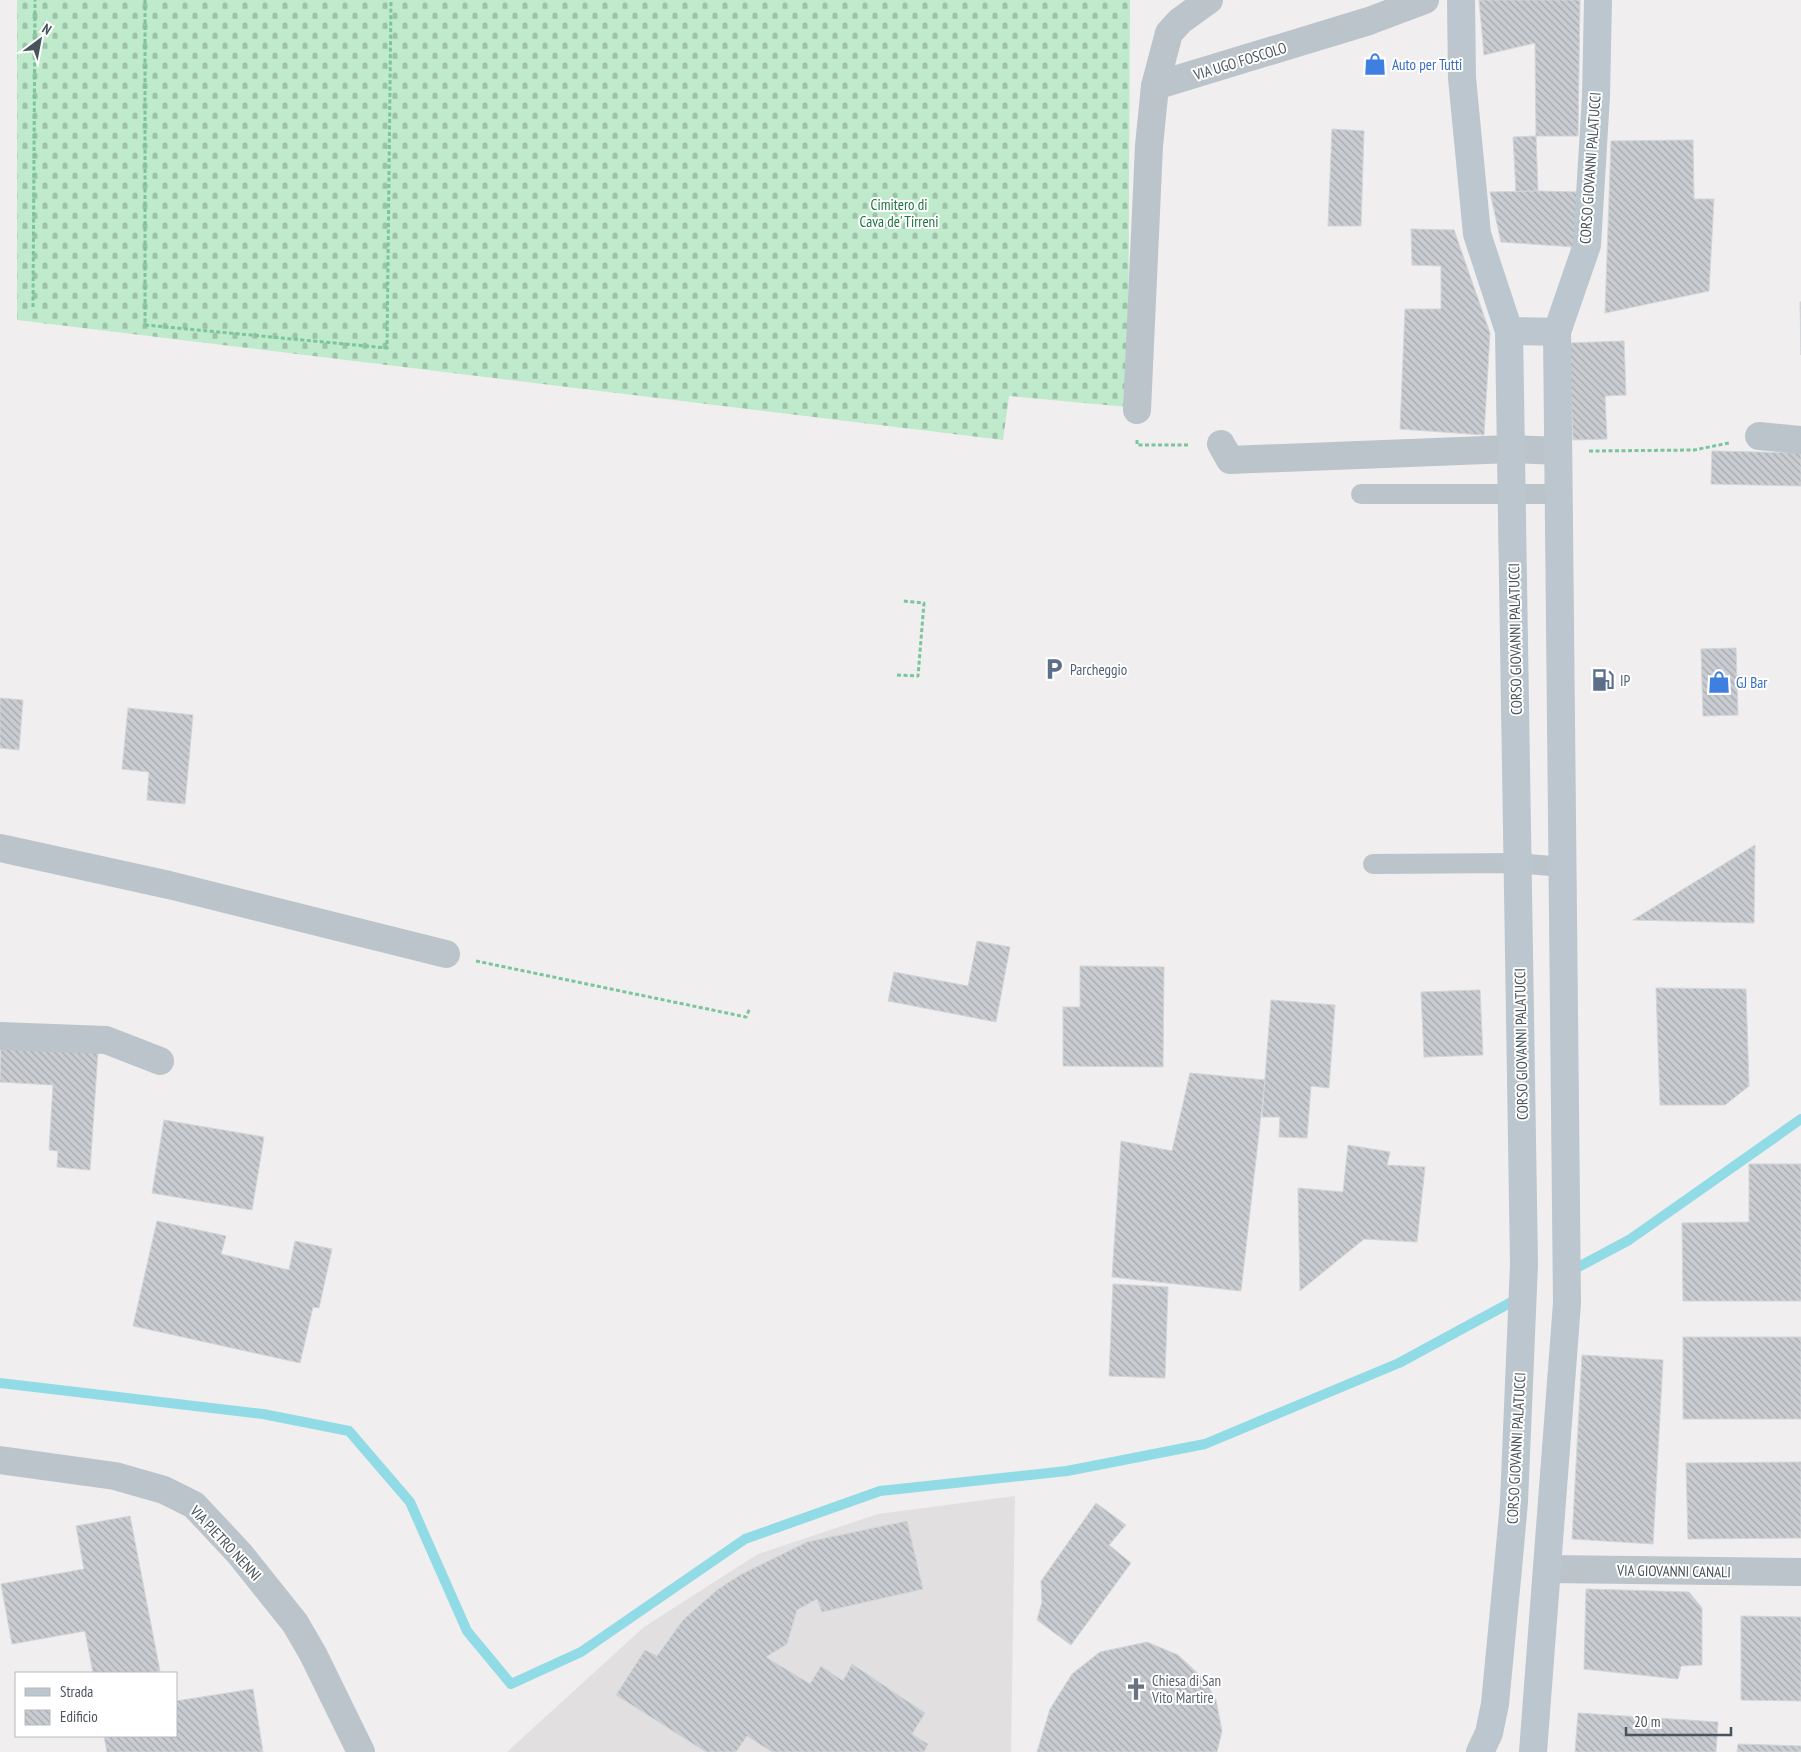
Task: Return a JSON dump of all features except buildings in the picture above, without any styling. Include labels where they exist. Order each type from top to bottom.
[{"type":"street","points":[[1137,410],[1149,146],[1155,86],[1169,33],[1180,21],[1209,0]]},
{"type":"street","name":"VIA UGO FOSCOLO","points":[[1155,86],[1369,21],[1426,0]]},
{"type":"street","name":"CORSO GIOVANNI PALATUCCI","points":[[1461,0],[1462,78],[1477,234],[1509,331],[1522,1078],[1524,1264],[1514,1502],[1495,1704],[1489,1733],[1480,1752]]},
{"type":"street","name":"CORSO GIOVANNI PALATUCCI","points":[[1533,1752],[1567,1303],[1557,332],[1587,245],[1596,96],[1598,0]]},
{"type":"street","points":[[1509,331],[1557,332]]},
{"type":"street","points":[[1759,436],[1801,440]]},
{"type":"street","points":[[1221,444],[1230,460],[1511,449],[1558,451]]},
{"type":"street","points":[[0,848],[169,885],[446,954]]},
{"type":"street","points":[[0,1036],[106,1040],[160,1061]]},
{"type":"street","points":[[1522,1078],[1565,1077]]},
{"type":"street","points":[[1522,1188],[1566,1187]]},
{"type":"street","name":"VIA PIETRO NENNI","points":[[0,1460],[115,1476],[164,1490],[194,1505],[239,1553],[295,1623],[313,1654],[361,1752]]},
{"type":"street","points":[[1508,1568],[1547,1569]]},
{"type":"street","name":"VIA GIOVANNI CANALI","points":[[1547,1569],[1801,1572]]},
{"type":"lane","points":[[1361,494],[1513,492],[1559,494]]},
{"type":"lane","points":[[1374,864],[1517,863],[1562,866]]},
{"type":"path","points":[[34,307],[35,0]]},
{"type":"path","points":[[145,0],[145,325],[387,348],[391,0]]},
{"type":"path","points":[[1137,410],[1137,445],[1221,444]]},
{"type":"path","points":[[1558,451],[1694,450],[1759,436]]},
{"type":"path","points":[[897,675],[918,676],[924,603],[903,601]]},
{"type":"path","points":[[446,954],[746,1017],[750,1008]]},
{"type":"shaded area","points":[[1015,1496],[1011,1752],[507,1752],[644,1627],[758,1554],[878,1514]]},
{"type":"green space","name":"Cimitero di Cava de' Tirreni","points":[[17,0],[1130,0],[1128,407],[1009,396],[1003,440],[17,320]]},
{"type":"waterway","points":[[1569,1272],[1629,1240],[1801,1119]]},
{"type":"waterway","points":[[0,1383],[263,1414],[349,1431],[410,1502],[467,1631],[511,1684],[581,1652],[745,1539],[880,1491],[1067,1471],[1205,1444],[1399,1363],[1519,1298]]},
{"type":"place","name":"Auto per Tutti","points":[[1375,64]]},
{"type":"place","name":"Parcheggio","points":[[1054,669]]},
{"type":"place","name":"IP","points":[[1603,680]]},
{"type":"place","name":"GJ Bar","points":[[1719,682]]},
{"type":"place","name":"Chiesa di San Vito Martire","points":[[1136,1689]]}]
